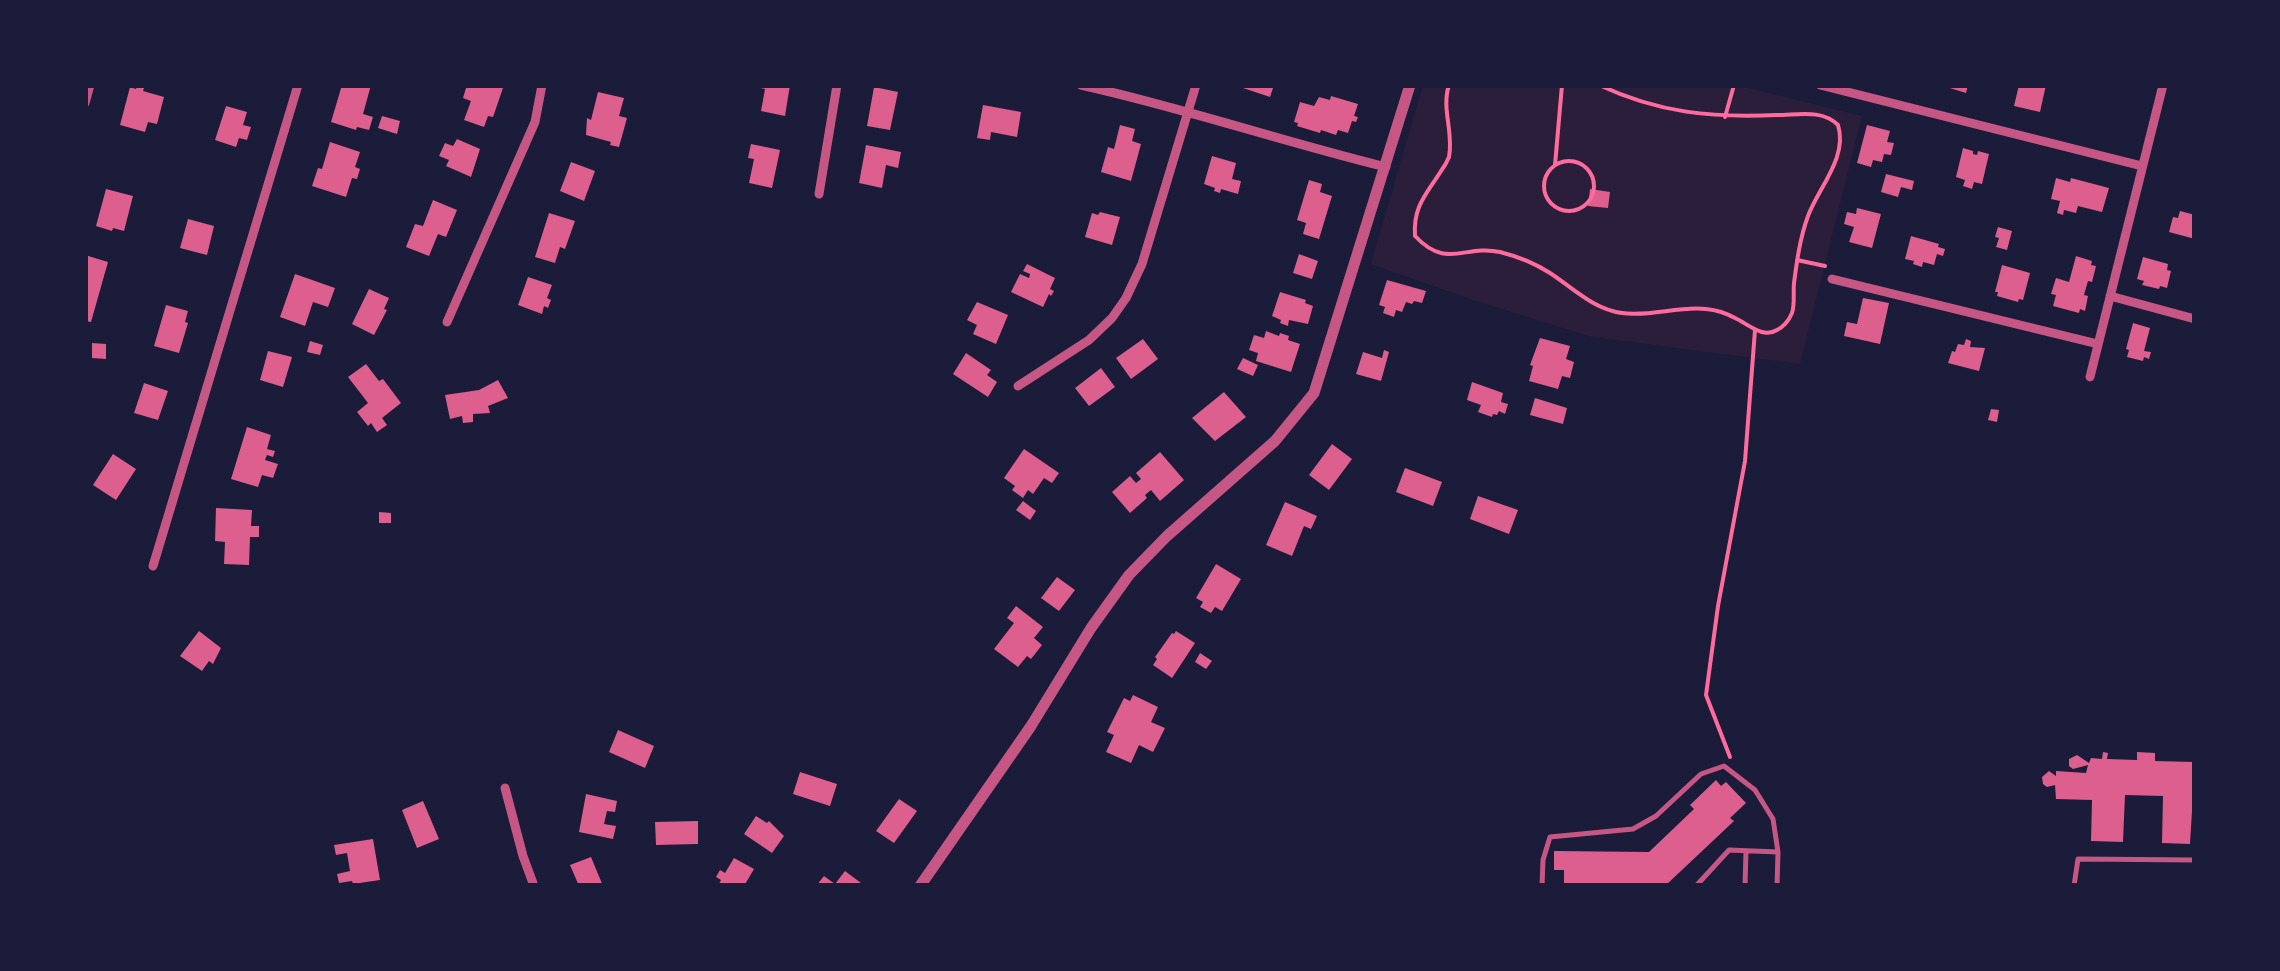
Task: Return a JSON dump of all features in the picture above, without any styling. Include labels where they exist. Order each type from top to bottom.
[{"type":"street","points":[[85,103],[90,85]]},
{"type":"street","points":[[153,566],[298,85]]},
{"type":"street","points":[[447,322],[535,122],[542,85]]},
{"type":"street","points":[[818,194],[837,85]]},
{"type":"street","points":[[1081,85],[1386,167]]},
{"type":"street","points":[[1018,386],[1088,340],[1112,318],[1126,298],[1142,264],[1196,85]]},
{"type":"street","points":[[920,886],[1129,575],[1167,536],[1275,441],[1314,393],[1410,85]]},
{"type":"street","points":[[1820,85],[2142,166]]},
{"type":"street","points":[[2090,377],[2163,85]]},
{"type":"street","points":[[1832,279],[2098,344]]},
{"type":"street","points":[[2110,296],[2195,319]]},
{"type":"street","points":[[506,788],[534,886]]},
{"type":"lane","points":[[1542,886],[1542,860],[1550,837],[1633,829],[1656,816],[1701,774],[1724,766],[1755,790],[1773,818],[1777,886]]},
{"type":"lane","points":[[1696,886],[1729,850],[1778,852]]},
{"type":"lane","points":[[1745,886],[1746,850]]},
{"type":"lane","points":[[2074,886],[2078,860],[2195,860]]},
{"type":"path","points":[[1449,85],[1444,104],[1450,134],[1448,159],[1422,198],[1414,220],[1415,236],[1424,246],[1437,254],[1498,251],[1548,271],[1576,294],[1624,314],[1715,310],[1764,333],[1776,332],[1793,310],[1804,227],[1842,144],[1838,125],[1822,114],[1725,116],[1675,112],[1599,85]]},
{"type":"path","points":[[1555,165],[1570,161],[1590,172],[1594,187],[1582,207],[1566,210],[1551,203],[1544,187],[1555,165],[1562,85]]},
{"type":"path","points":[[1725,116],[1734,85]]},
{"type":"path","points":[[1797,260],[1827,266],[1832,279]]},
{"type":"path","points":[[1737,776],[1706,695],[1745,462],[1755,329]]},
{"type":"shaded area","points":[[1423,85],[1736,85],[1862,116],[1800,364],[1592,337],[1371,264]]},
{"type":"building","points":[[342,85],[371,85],[363,114],[373,117],[369,130],[331,122]]},
{"type":"building","points":[[467,85],[503,88],[493,117],[488,116],[484,127],[464,120],[471,101],[463,98]]},
{"type":"building","points":[[756,85],[790,85],[785,116],[761,111],[765,89]]},
{"type":"building","points":[[1234,85],[1274,85],[1270,97]]},
{"type":"building","points":[[1940,85],[1968,85],[1966,93]]},
{"type":"building","points":[[2019,85],[2046,85],[2040,112],[2014,106]]},
{"type":"building","points":[[130,87],[164,97],[157,124],[148,122],[145,132],[120,125]]},
{"type":"building","points":[[874,87],[898,92],[890,130],[867,126]]},
{"type":"building","points":[[598,92],[624,98],[619,116],[627,118],[619,147],[586,135],[587,118],[591,120]]},
{"type":"building","points":[[1331,96],[1358,104],[1354,116],[1358,117],[1348,133],[1320,133],[1297,126],[1294,122],[1300,102],[1314,106],[1319,97],[1330,100]]},
{"type":"building","points":[[983,105],[1021,112],[1017,137],[991,132],[990,140],[977,138]]},
{"type":"building","points":[[226,106],[247,112],[243,125],[251,127],[247,140],[239,138],[236,147],[215,140]]},
{"type":"building","points":[[382,116],[400,121],[397,134],[378,128]]},
{"type":"building","points":[[1120,125],[1135,129],[1132,141],[1141,144],[1131,181],[1101,172],[1108,147],[1114,149]]},
{"type":"building","points":[[1867,125],[1890,131],[1887,142],[1894,143],[1891,155],[1884,154],[1882,162],[1873,160],[1871,167],[1857,163]]},
{"type":"building","points":[[457,139],[480,149],[471,177],[446,166],[449,160],[439,156],[445,143],[453,146]]},
{"type":"building","points":[[330,142],[360,152],[355,167],[360,169],[357,179],[352,178],[346,197],[312,186]]},
{"type":"building","points":[[751,144],[780,150],[772,188],[749,183],[754,159],[748,158]]},
{"type":"building","points":[[866,145],[901,152],[898,168],[886,165],[882,188],[859,183]]},
{"type":"building","points":[[1963,148],[1977,155],[1978,151],[1989,154],[1982,184],[1974,182],[1972,189],[1956,177]]},
{"type":"building","points":[[1212,156],[1236,163],[1232,179],[1241,181],[1238,194],[1221,189],[1220,193],[1204,184]]},
{"type":"building","points":[[571,162],[595,171],[584,201],[560,191]]},
{"type":"building","points":[[1886,174],[1914,181],[1912,190],[1901,187],[1898,197],[1881,192]]},
{"type":"building","points":[[2056,178],[2109,188],[2102,212],[2078,206],[2076,213],[2057,213],[2060,201],[2051,199]]},
{"type":"building","points":[[1309,180],[1322,184],[1320,192],[1332,196],[1319,239],[1303,234],[1306,223],[1297,220]]},
{"type":"building","points":[[106,189],[133,196],[124,231],[96,226]]},
{"type":"building","points":[[1590,189],[1610,192],[1608,208],[1588,206]]},
{"type":"building","points":[[433,200],[457,210],[446,237],[438,234],[429,256],[406,247],[415,224],[423,226]]},
{"type":"building","points":[[1857,208],[1881,214],[1872,248],[1849,242],[1854,227],[1844,224],[1847,212],[1856,214]]},
{"type":"building","points":[[2180,211],[2195,215],[2195,239],[2169,232],[2173,217],[2178,218]]},
{"type":"building","points":[[549,213],[575,221],[565,249],[560,247],[555,263],[535,257]]},
{"type":"building","points":[[1092,213],[1120,217],[1112,245],[1085,237]]},
{"type":"building","points":[[188,219],[214,226],[207,255],[180,248]]},
{"type":"building","points":[[1998,227],[2012,231],[2007,250],[1996,247]]},
{"type":"building","points":[[1911,236],[1939,244],[1945,249],[1943,256],[1937,254],[1934,265],[1923,262],[1922,267],[1905,259]]},
{"type":"building","points":[[1299,254],[1318,261],[1312,279],[1293,273]]},
{"type":"building","points":[[85,255],[108,262],[91,322],[85,321]]},
{"type":"building","points":[[2076,256],[2096,266],[2084,295],[2088,296],[2085,311],[2080,309],[2079,313],[2053,306],[2056,295],[2051,294],[2056,278],[2069,282]]},
{"type":"building","points":[[2143,257],[2168,264],[2167,270],[2171,271],[2167,288],[2142,285],[2144,281],[2137,279]]},
{"type":"building","points":[[1027,264],[1055,278],[1050,289],[1054,291],[1043,307],[1011,292],[1020,274],[1029,278],[1030,274],[1023,271]]},
{"type":"building","points":[[2002,265],[2030,273],[2023,300],[1997,296]]},
{"type":"building","points":[[295,274],[335,288],[328,307],[313,302],[305,326],[280,317]]},
{"type":"building","points":[[528,277],[552,285],[547,298],[551,300],[542,314],[518,305]]},
{"type":"building","points":[[1387,280],[1426,291],[1422,303],[1406,302],[1402,312],[1396,310],[1394,317],[1383,313],[1385,307],[1379,305]]},
{"type":"building","points":[[369,289],[389,298],[374,335],[352,324]]},
{"type":"building","points":[[1280,292],[1313,306],[1308,324],[1289,320],[1288,326],[1272,316]]},
{"type":"building","points":[[1863,298],[1889,303],[1880,344],[1844,336],[1847,322],[1857,324]]},
{"type":"building","points":[[977,302],[1008,315],[996,344],[973,334],[977,325],[967,320]]},
{"type":"building","points":[[166,305],[188,311],[179,353],[154,346]]},
{"type":"building","points":[[2133,323],[2150,328],[2144,351],[2151,352],[2149,359],[2127,357]]},
{"type":"building","points":[[1266,331],[1289,336],[1288,340],[1300,344],[1291,372],[1256,361],[1258,353],[1249,350],[1254,335],[1264,338]]},
{"type":"building","points":[[1540,338],[1570,346],[1566,359],[1574,362],[1570,378],[1562,376],[1558,389],[1529,381]]},
{"type":"building","points":[[1143,339],[1158,359],[1131,379],[1116,358]]},
{"type":"building","points":[[1966,339],[1971,341],[1970,347],[1985,348],[1979,371],[1948,363],[1952,351],[1958,344],[1964,345]]},
{"type":"building","points":[[310,341],[323,345],[320,355],[307,352]]},
{"type":"building","points":[[92,343],[106,344],[106,359],[92,358]]},
{"type":"building","points":[[1384,350],[1389,352],[1381,381],[1356,374],[1363,352],[1382,358]]},
{"type":"building","points":[[268,351],[292,357],[283,387],[260,380]]},
{"type":"building","points":[[966,353],[991,370],[987,375],[997,382],[988,397],[953,374]]},
{"type":"building","points":[[1243,358],[1258,365],[1253,376],[1237,369]]},
{"type":"building","points":[[366,364],[401,403],[382,418],[387,425],[377,432],[357,412],[368,403],[348,377]]},
{"type":"building","points":[[1101,368],[1115,387],[1089,406],[1075,388]]},
{"type":"building","points":[[498,380],[508,398],[488,406],[490,413],[473,414],[473,422],[463,423],[462,416],[450,419],[445,395],[479,390]]},
{"type":"building","points":[[1472,382],[1503,393],[1501,402],[1508,404],[1505,414],[1499,411],[1492,417],[1478,412],[1481,405],[1467,400]]},
{"type":"building","points":[[144,383],[168,391],[158,420],[134,413]]},
{"type":"building","points":[[1224,392],[1246,417],[1215,441],[1192,418]]},
{"type":"building","points":[[1535,398],[1567,408],[1563,424],[1530,415]]},
{"type":"building","points":[[1991,409],[1999,410],[1997,422],[1988,420]]},
{"type":"building","points":[[247,427],[271,435],[267,449],[275,451],[273,457],[267,455],[265,460],[278,464],[273,478],[262,475],[258,487],[231,479]]},
{"type":"building","points":[[1332,444],[1352,459],[1329,490],[1309,475]]},
{"type":"building","points":[[1024,449],[1059,473],[1052,483],[1044,478],[1033,494],[1028,490],[1023,498],[1004,478]]},
{"type":"building","points":[[1160,452],[1184,480],[1160,501],[1151,490],[1130,513],[1112,492],[1130,476],[1136,483],[1141,479],[1136,473]]},
{"type":"building","points":[[113,454],[136,469],[116,500],[93,485]]},
{"type":"building","points":[[1405,468],[1442,482],[1433,506],[1396,492]]},
{"type":"building","points":[[1478,496],[1518,510],[1509,534],[1470,519]]},
{"type":"building","points":[[1023,501],[1036,511],[1030,520],[1016,510]]},
{"type":"building","points":[[1285,502],[1317,516],[1311,529],[1304,526],[1292,556],[1266,545]]},
{"type":"building","points":[[216,508],[252,510],[251,526],[259,526],[259,537],[250,537],[249,565],[224,564],[225,542],[215,541]]},
{"type":"building","points":[[379,512],[391,513],[391,523],[379,523]]},
{"type":"building","points":[[1216,564],[1241,579],[1222,611],[1215,607],[1211,613],[1200,607],[1203,602],[1196,598]]},
{"type":"building","points":[[1057,577],[1075,590],[1059,611],[1041,598]]},
{"type":"building","points":[[1016,606],[1043,627],[1034,638],[1042,645],[1018,667],[994,649],[1014,623],[1007,618]]},
{"type":"building","points":[[199,631],[221,648],[213,664],[209,661],[202,671],[180,656]]},
{"type":"building","points":[[1176,631],[1195,643],[1172,678],[1153,665]]},
{"type":"building","points":[[1200,653],[1212,661],[1206,669],[1195,662]]},
{"type":"building","points":[[1133,695],[1158,707],[1151,722],[1165,728],[1153,752],[1139,745],[1131,763],[1106,752],[1114,735],[1107,732],[1124,698],[1130,701]]},
{"type":"building","points":[[618,730],[654,746],[645,768],[609,752]]},
{"type":"building","points":[[2103,752],[2108,753],[2107,759],[2137,760],[2137,752],[2155,753],[2155,761],[2195,762],[2190,844],[2162,843],[2163,796],[2125,795],[2123,842],[2091,841],[2092,800],[2056,799],[2055,785],[2047,787],[2042,777],[2049,771],[2056,776],[2056,771],[2086,773],[2088,765],[2073,769],[2069,759],[2077,755],[2089,763],[2091,758],[2102,759]]},
{"type":"building","points":[[800,772],[837,784],[830,806],[793,794]]},
{"type":"building","points":[[1716,780],[1721,786],[1726,782],[1746,803],[1730,818],[1734,821],[1665,886],[1564,886],[1564,870],[1554,870],[1554,851],[1649,852],[1694,809],[1690,805]]},
{"type":"building","points":[[586,794],[617,801],[615,812],[607,811],[604,824],[616,826],[613,839],[579,832]]},
{"type":"building","points":[[899,799],[917,811],[894,843],[876,831]]},
{"type":"building","points":[[423,801],[439,839],[417,848],[402,810]]},
{"type":"building","points":[[756,816],[769,821],[784,836],[772,853],[744,834]]},
{"type":"building","points":[[698,821],[698,844],[656,845],[655,822]]},
{"type":"building","points":[[373,839],[380,880],[339,883],[337,874],[350,871],[347,853],[336,855],[334,845]]},
{"type":"building","points":[[591,857],[603,886],[579,886],[570,865]]},
{"type":"building","points":[[734,858],[754,869],[744,886],[718,886],[721,880],[716,877],[720,870],[725,873]]},
{"type":"building","points":[[845,871],[865,886],[816,886],[824,876],[835,884]]}]
